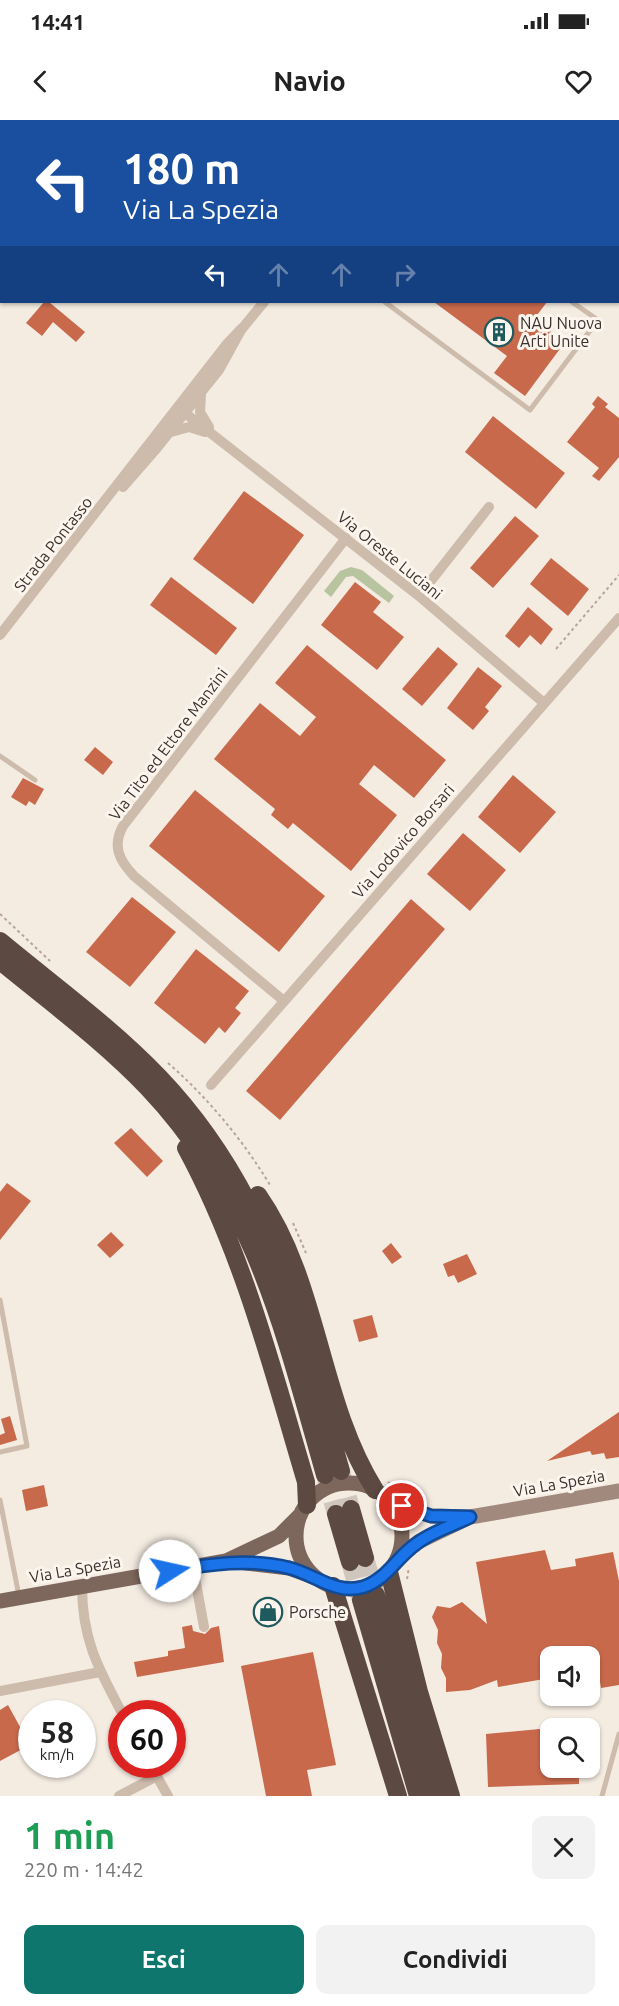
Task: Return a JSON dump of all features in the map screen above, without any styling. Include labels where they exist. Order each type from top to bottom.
[{"type":"highway","points":[[0,941],[145,1074],[228,1194],[246,1231],[279,1314],[333,1473]]},
{"type":"highway","points":[[0,961],[145,1074],[181,1094],[221,1140],[262,1199],[285,1240],[302,1282],[345,1431],[361,1468],[382,1495]]},
{"type":"highway","points":[[145,1074],[212,1197],[254,1306],[306,1482],[304,1509]]},
{"type":"highway","points":[[344,1512],[358,1560]]},
{"type":"highway","points":[[398,1565],[419,1692],[451,1796]]},
{"type":"highway","points":[[326,1583],[398,1796]]},
{"type":"highway","points":[[418,1796],[368,1598],[434,1796]]},
{"type":"main road","name":"Via La Spezia","points":[[0,1601],[226,1561],[279,1536],[325,1489],[342,1484],[359,1484],[431,1516],[470,1517],[619,1491]]},
{"type":"main road","points":[[382,1495],[398,1514],[402,1528],[398,1565]]},
{"type":"main road","points":[[304,1509],[297,1527],[299,1549],[308,1569],[326,1583]]},
{"type":"main road","name":"Via La Spezia","points":[[226,1561],[289,1568],[348,1589],[363,1587],[377,1581],[398,1565],[418,1542],[470,1517]]},
{"type":"street","name":"Strada Pontasso","points":[[0,635],[226,345],[263,303]]},
{"type":"street","name":"Strada Pontasso","points":[[134,462],[156,442],[205,388],[219,370],[242,328]]},
{"type":"street","name":"Strada Pontasso","points":[[108,499],[122,487],[166,437],[213,370],[226,345]]},
{"type":"street","name":"Via Oreste Luciani","points":[[205,388],[199,409],[202,419],[213,435],[419,596],[544,703]]},
{"type":"street","points":[[186,409],[213,435]]},
{"type":"street","name":"Via Oreste Luciani","points":[[166,437],[176,429],[189,427],[213,435]]},
{"type":"street","points":[[419,596],[489,507]]},
{"type":"street","name":"Via Tito ed Ettore Manzini","points":[[284,1001],[134,876],[122,863],[117,841],[123,826],[346,538]]},
{"type":"street","name":"Via Lodovico Borsari","points":[[211,1085],[619,618]]},
{"type":"street","points":[[193,1567],[204,1627]]},
{"type":"street","points":[[82,1586],[82,1618],[100,1672],[115,1700]]},
{"type":"street","points":[[0,1691],[100,1672]]},
{"type":"street","points":[[119,1796],[152,1778]]},
{"type":"street","points":[[157,1778],[168,1796]]},
{"type":"lane","points":[[387,303],[530,410],[598,320],[573,303]]},
{"type":"lane","points":[[0,756],[34,780]]},
{"type":"lane","points":[[0,1300],[27,1446],[0,1452]]},
{"type":"lane","points":[[0,1500],[19,1597]]},
{"type":"lane","points":[[602,1796],[619,1734]]},
{"type":"path","points":[[556,649],[619,575]]},
{"type":"path","points":[[398,1565],[406,1585]]},
{"type":"green space","points":[[351,567],[362,570],[394,596],[389,603],[353,576],[346,577],[331,597],[324,591],[340,571]]},
{"type":"building","points":[[43,303],[50,303],[85,332],[76,342],[53,322],[42,336],[26,323]]},
{"type":"building","points":[[435,303],[546,303],[534,319],[565,342],[525,396],[494,373],[507,356]]},
{"type":"building","points":[[598,396],[608,404],[605,407],[619,418],[619,457],[599,481],[592,476],[599,468],[567,442],[595,407],[592,404]]},
{"type":"building","points":[[493,416],[565,473],[536,509],[465,452]]},
{"type":"building","points":[[244,491],[304,535],[253,604],[193,559]]},
{"type":"building","points":[[515,516],[539,536],[493,588],[470,568]]},
{"type":"building","points":[[551,558],[589,589],[568,616],[530,584]]},
{"type":"building","points":[[171,577],[237,628],[216,655],[150,605]]},
{"type":"building","points":[[355,582],[381,602],[373,612],[404,637],[377,670],[321,625]]},
{"type":"building","points":[[528,607],[553,629],[541,645],[530,635],[519,648],[505,636]]},
{"type":"building","points":[[307,645],[446,760],[414,798],[374,765],[359,784],[397,815],[351,871],[293,823],[288,829],[271,815],[275,809],[214,759],[260,703],[300,736],[316,717],[275,683]]},
{"type":"building","points":[[438,647],[458,664],[422,706],[402,689]]},
{"type":"building","points":[[478,667],[502,686],[485,707],[489,711],[473,730],[447,708]]},
{"type":"building","points":[[95,747],[113,762],[103,775],[84,760]]},
{"type":"building","points":[[513,775],[556,812],[520,853],[478,817]]},
{"type":"building","points":[[23,778],[44,789],[35,805],[29,801],[26,806],[11,797]]},
{"type":"building","points":[[195,790],[325,896],[279,952],[149,846]]},
{"type":"building","points":[[463,833],[506,870],[470,911],[427,874]]},
{"type":"building","points":[[132,897],[176,932],[130,987],[86,952]]},
{"type":"building","points":[[411,899],[445,929],[280,1120],[246,1091]]},
{"type":"building","points":[[196,949],[249,991],[235,1008],[241,1013],[225,1033],[219,1027],[205,1044],[154,1003]]},
{"type":"building","points":[[131,1128],[163,1161],[147,1177],[114,1143]]},
{"type":"building","points":[[7,1183],[31,1201],[0,1240],[0,1192]]},
{"type":"building","points":[[111,1232],[124,1245],[110,1258],[97,1245]]},
{"type":"building","points":[[391,1243],[402,1257],[392,1264],[382,1251]]},
{"type":"building","points":[[467,1254],[477,1274],[458,1283],[454,1275],[448,1277],[443,1264]]},
{"type":"building","points":[[372,1315],[378,1337],[359,1342],[353,1320]]},
{"type":"building","points":[[619,1412],[619,1457],[606,1459],[604,1453],[592,1455],[590,1451],[547,1461]]},
{"type":"building","points":[[10,1416],[17,1440],[0,1445],[0,1435],[5,1433],[1,1419]]},
{"type":"building","points":[[44,1485],[48,1506],[26,1511],[22,1490]]},
{"type":"building","points":[[545,1550],[551,1570],[576,1566],[575,1559],[613,1552],[619,1581],[619,1685],[601,1688],[600,1646],[540,1646],[540,1680],[498,1687],[497,1680],[470,1690],[446,1692],[446,1678],[441,1668],[442,1654],[437,1643],[438,1630],[432,1617],[437,1606],[450,1608],[462,1602],[487,1624],[476,1562]]},
{"type":"building","points":[[192,1625],[193,1631],[205,1634],[211,1628],[219,1626],[224,1662],[137,1677],[134,1662],[168,1656],[168,1651],[185,1648],[182,1627]]},
{"type":"building","points":[[313,1652],[336,1765],[307,1770],[312,1796],[266,1796],[241,1666]]},
{"type":"building","points":[[8,1705],[18,1723],[18,1751],[0,1761],[0,1710]]},
{"type":"building","points":[[540,1729],[540,1778],[579,1778],[579,1784],[488,1787],[486,1734]]},
{"type":"tunnel","points":[[341,1471],[351,1509]]},
{"type":"tunnel","points":[[325,1475],[336,1514]]},
{"type":"tunnel","points":[[365,1558],[376,1595]]},
{"type":"tunnel","points":[[350,1562],[361,1600]]},
{"type":"place","name":"NAU Nuova Arti Unite","points":[[499,332]]},
{"type":"place","name":"Porsche","points":[[268,1612]]},
{"type":"route","points":[[170,1571],[226,1561],[289,1568],[333,1586],[348,1589],[363,1587],[389,1572],[397,1559],[418,1542],[470,1517],[431,1516],[402,1506]]}]
